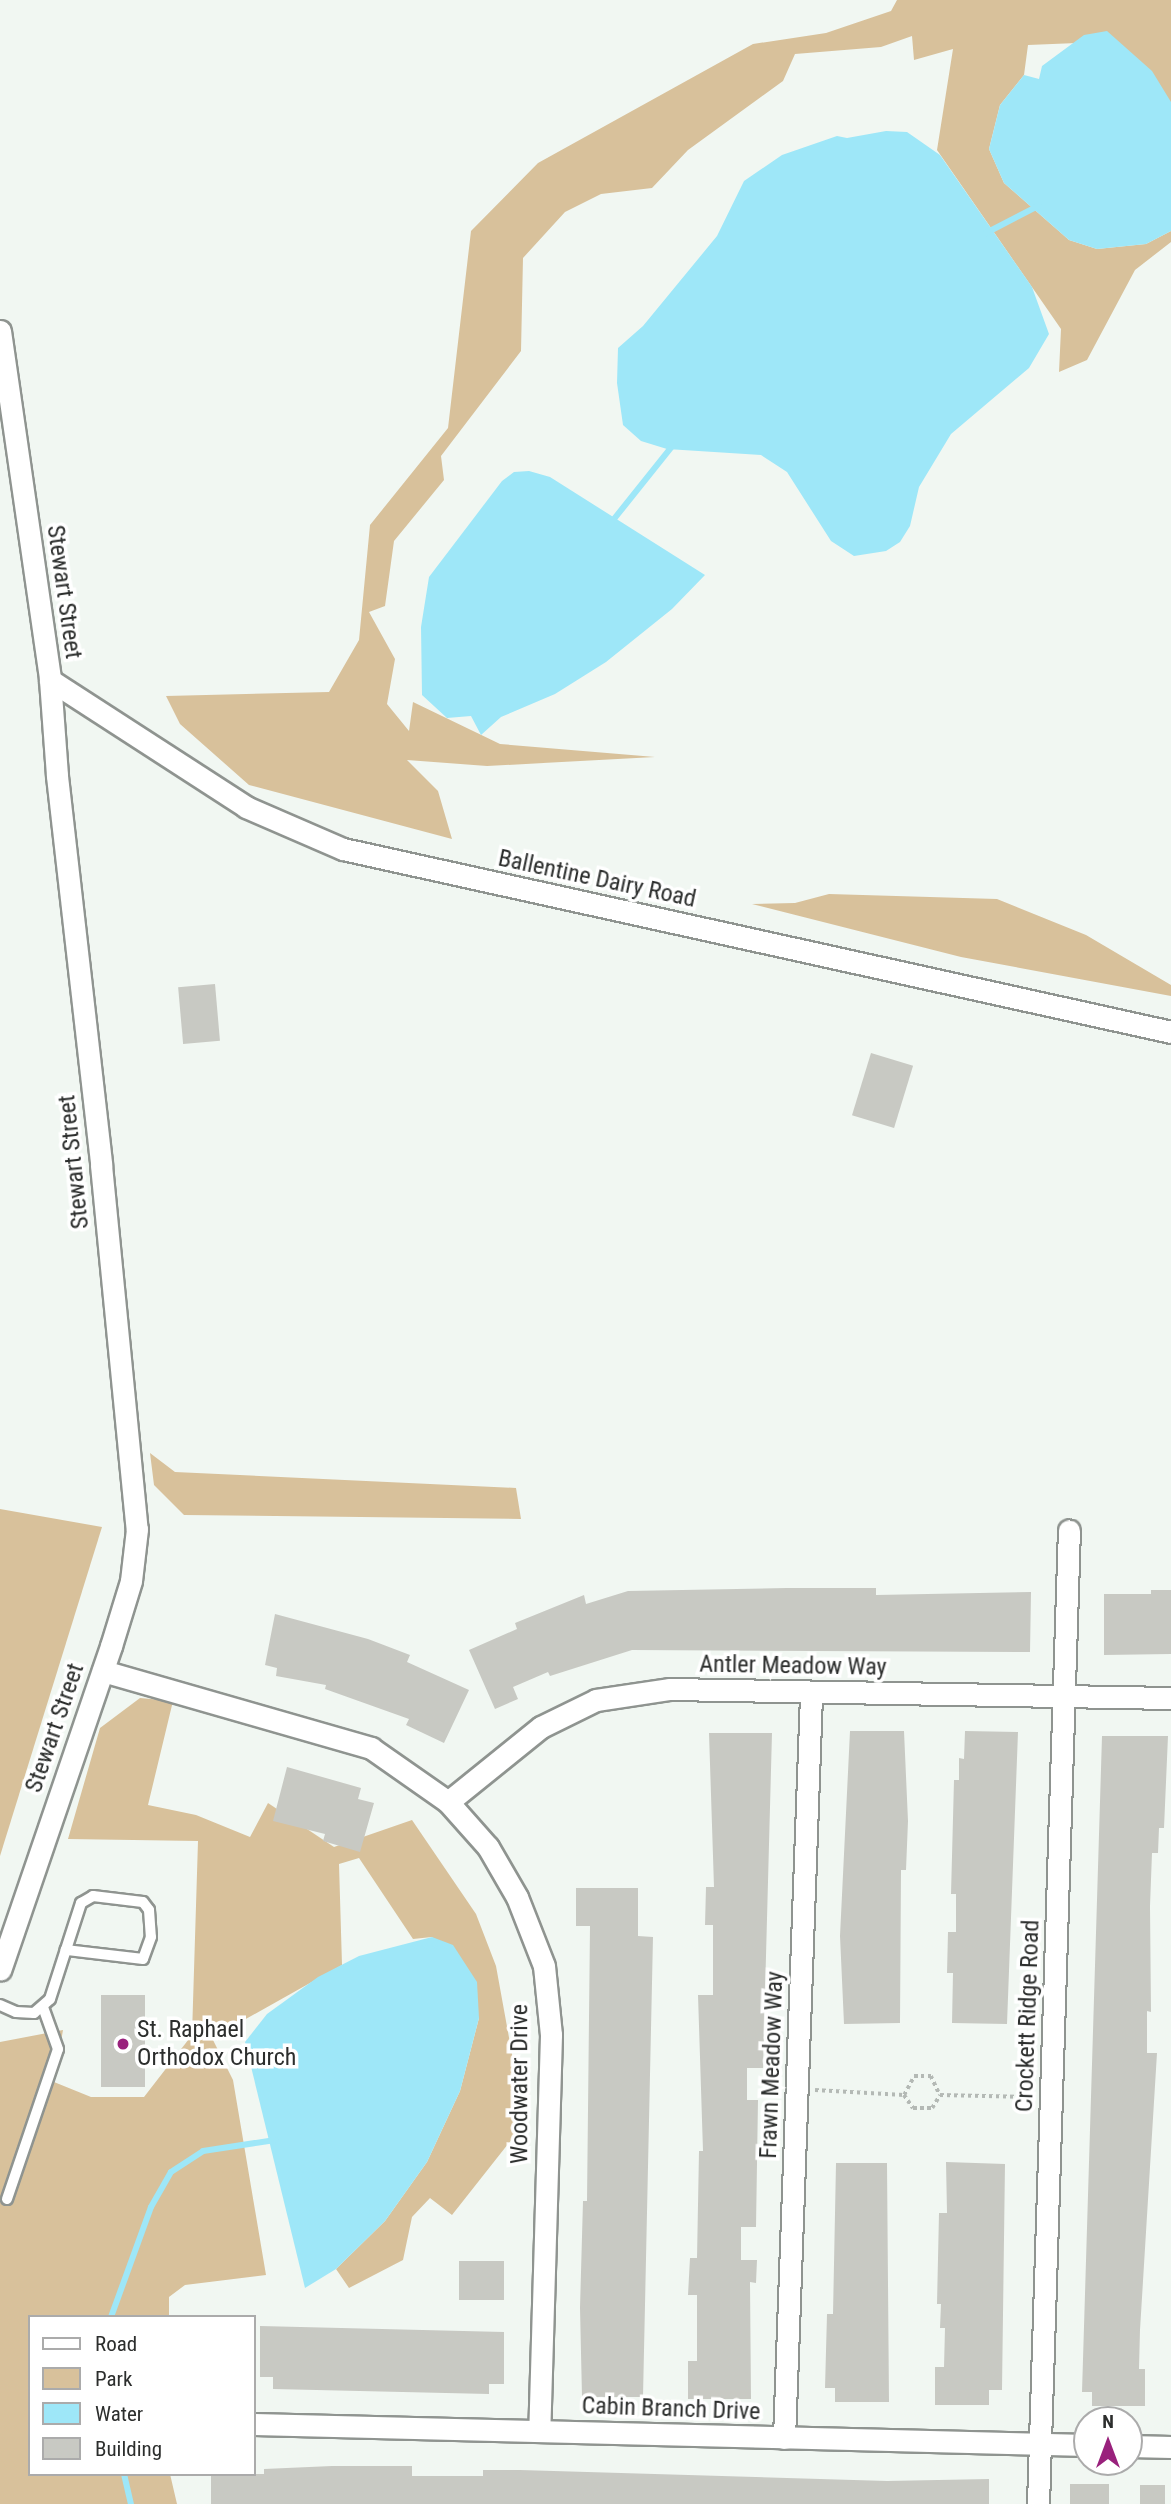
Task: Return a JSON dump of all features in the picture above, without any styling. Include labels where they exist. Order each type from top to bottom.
[{"type":"street","name":"Stewart Street","points":[[0,331],[50,680],[57,776],[103,1177],[136,1529],[131,1581],[103,1671],[0,1970]]},
{"type":"street","name":"Ballentine Dairy Road","points":[[50,680],[246,807],[344,849],[1171,1032]]},
{"type":"street","name":"Crockett Ridge Road","points":[[1038,2504],[1069,1530]]},
{"type":"street","name":"Woodwater Drive","points":[[103,1671],[371,1748],[448,1802],[488,1847],[517,1897],[544,1966],[551,2035],[539,2431]]},
{"type":"street","name":"Antler Meadow Way","points":[[448,1802],[541,1727],[596,1700],[670,1689],[811,1694],[1171,1698]]},
{"type":"street","name":"Frawn Meadow Way","points":[[784,2438],[811,1694]]},
{"type":"street","name":"Cabin Branch Drive","points":[[256,2424],[1073,2445]]},
{"type":"street","points":[[1143,2446],[1171,2447]]},
{"type":"lane","points":[[0,2004],[16,2012],[34,2013],[50,2000],[81,1903],[93,1896],[143,1902],[149,1910],[151,1937],[143,1959],[66,1950]]},
{"type":"lane","points":[[7,2199],[58,2049],[43,2007]]},
{"type":"path","points":[[904,2095],[914,2076],[931,2076],[940,2095]]},
{"type":"path","points":[[815,2090],[904,2095]]},
{"type":"path","points":[[904,2095],[913,2108],[932,2108],[940,2095]]},
{"type":"path","points":[[940,2095],[1030,2097]]},
{"type":"green space","points":[[897,0],[1171,0],[1171,110],[1077,43],[1028,45],[1024,75],[1000,105],[989,149],[1004,183],[1069,240],[1097,249],[1146,244],[1171,231],[1171,242],[1135,270],[1087,360],[1059,372],[1061,329],[937,150],[953,49],[914,60],[912,36],[881,47],[795,54],[783,81],[688,150],[652,188],[601,194],[565,212],[523,258],[521,351],[441,456],[444,480],[394,541],[385,606],[369,612],[395,659],[387,704],[409,731],[413,702],[500,744],[655,757],[487,766],[407,760],[438,791],[452,839],[249,785],[180,724],[166,696],[329,692],[359,640],[370,525],[448,428],[471,231],[538,163],[753,44],[826,33],[891,11]]},
{"type":"green space","points":[[829,894],[997,899],[1086,935],[1171,985],[1171,996],[961,957],[752,904],[795,903]]},
{"type":"green space","points":[[150,1453],[175,1472],[516,1488],[521,1519],[184,1515],[154,1485]]},
{"type":"green space","points":[[0,1509],[102,1527],[0,1856]]},
{"type":"green space","points":[[140,1698],[173,1701],[148,1805],[196,1815],[250,1837],[268,1803],[334,1847],[412,1820],[476,1914],[496,1966],[516,2076],[516,2134],[452,2215],[430,2198],[412,2217],[403,2260],[349,2288],[336,2269],[385,2221],[427,2162],[460,2091],[479,2018],[432,1937],[413,1939],[359,1858],[339,1864],[342,1965],[212,2038],[233,2080],[266,2275],[185,2285],[169,2297],[169,2315],[28,2315],[28,2476],[170,2476],[177,2504],[0,2504],[0,2042],[63,2030],[54,2082],[91,2097],[144,2097],[192,2035],[198,1841],[68,1839],[100,1728]]},
{"type":"water","points":[[1107,31],[1152,71],[1171,102],[1171,231],[1146,244],[1097,249],[1069,240],[1004,183],[989,149],[1000,105],[1024,75],[1039,79],[1042,66],[1084,35]]},
{"type":"water","points":[[886,131],[907,132],[940,155],[1032,287],[1049,334],[1029,368],[951,434],[919,487],[910,526],[900,542],[886,551],[854,556],[831,541],[787,472],[761,455],[667,449],[641,441],[623,425],[617,383],[618,348],[643,326],[717,236],[744,181],[782,155],[837,136],[847,138]]},
{"type":"water","points":[[529,471],[550,477],[705,575],[672,609],[606,662],[555,694],[501,717],[481,735],[471,716],[447,718],[422,695],[421,627],[429,577],[502,481],[514,472]]},
{"type":"water","points":[[432,1937],[453,1945],[477,1982],[479,2018],[460,2091],[427,2162],[385,2221],[336,2269],[305,2288],[245,2042],[267,2014],[318,1977],[359,1956]]},
{"type":"building","points":[[215,984],[220,1041],[183,1044],[178,987]]},
{"type":"building","points":[[871,1053],[913,1066],[894,1128],[852,1115]]},
{"type":"building","points":[[876,1588],[876,1595],[1031,1592],[1030,1652],[632,1650],[550,1676],[548,1672],[513,1687],[518,1699],[495,1709],[469,1650],[517,1629],[515,1623],[584,1595],[586,1604],[628,1591]]},
{"type":"building","points":[[1151,1590],[1171,1590],[1171,1654],[1104,1655],[1104,1594],[1151,1594]]},
{"type":"building","points":[[275,1614],[368,1639],[410,1655],[407,1662],[469,1690],[444,1743],[406,1725],[409,1719],[325,1689],[326,1685],[276,1676],[277,1668],[265,1665]]},
{"type":"building","points":[[850,1731],[904,1731],[908,1821],[906,1870],[901,1870],[900,2023],[844,2024],[840,1936]]},
{"type":"building","points":[[965,1731],[1018,1732],[1007,2024],[952,2023],[953,1973],[947,1973],[948,1932],[956,1932],[956,1894],[951,1894],[954,1780],[959,1780],[959,1758],[964,1759]]},
{"type":"building","points":[[709,1733],[772,1733],[763,2068],[747,2068],[747,2100],[758,2100],[756,2227],[741,2227],[741,2260],[757,2260],[756,2283],[750,2282],[751,2399],[688,2399],[688,2361],[697,2361],[697,2295],[688,2295],[690,2258],[697,2258],[699,2151],[703,2151],[698,1995],[713,1995],[713,1925],[705,1925],[706,1887],[714,1887]]},
{"type":"building","points":[[1102,1736],[1168,1736],[1164,1828],[1159,1828],[1158,1853],[1152,1853],[1150,1906],[1151,2012],[1147,2011],[1147,2053],[1157,2053],[1140,2330],[1139,2369],[1145,2369],[1145,2406],[1092,2406],[1092,2392],[1082,2392]]},
{"type":"building","points":[[287,1767],[361,1788],[358,1799],[374,1803],[360,1852],[323,1841],[325,1834],[273,1821]]},
{"type":"building","points":[[576,1888],[638,1888],[638,1936],[653,1937],[643,2397],[582,2397],[580,2308],[583,2201],[587,2201],[590,1926],[576,1926]]},
{"type":"building","points":[[101,1995],[145,1995],[145,2087],[101,2087]]},
{"type":"building","points":[[946,2162],[1005,2164],[1002,2390],[989,2390],[989,2405],[935,2405],[935,2367],[944,2367],[945,2328],[940,2328],[941,2304],[937,2304],[939,2213],[947,2213]]},
{"type":"building","points":[[836,2163],[887,2163],[889,2402],[835,2402],[835,2388],[825,2388],[827,2314],[833,2314]]},
{"type":"building","points":[[459,2261],[504,2261],[504,2300],[459,2300]]},
{"type":"building","points":[[260,2326],[504,2332],[504,2384],[489,2384],[489,2394],[273,2389],[273,2377],[260,2377]]},
{"type":"building","points":[[412,2466],[412,2476],[483,2476],[483,2470],[520,2470],[887,2481],[989,2479],[989,2504],[211,2504],[211,2476],[256,2476],[264,2474],[264,2469]]},
{"type":"building","points":[[1070,2484],[1109,2484],[1109,2504],[1070,2504]]},
{"type":"building","points":[[1140,2485],[1165,2485],[1165,2504],[1140,2504]]},
{"type":"waterway","points":[[986,233],[1038,206]]},
{"type":"waterway","points":[[610,524],[673,445]]},
{"type":"waterway","points":[[112,2315],[151,2207],[171,2172],[203,2151],[275,2140]]},
{"type":"waterway","points":[[124,2476],[131,2504]]},
{"type":"place","name":"St. Raphael Orthodox Church","points":[[123,2044]]}]
